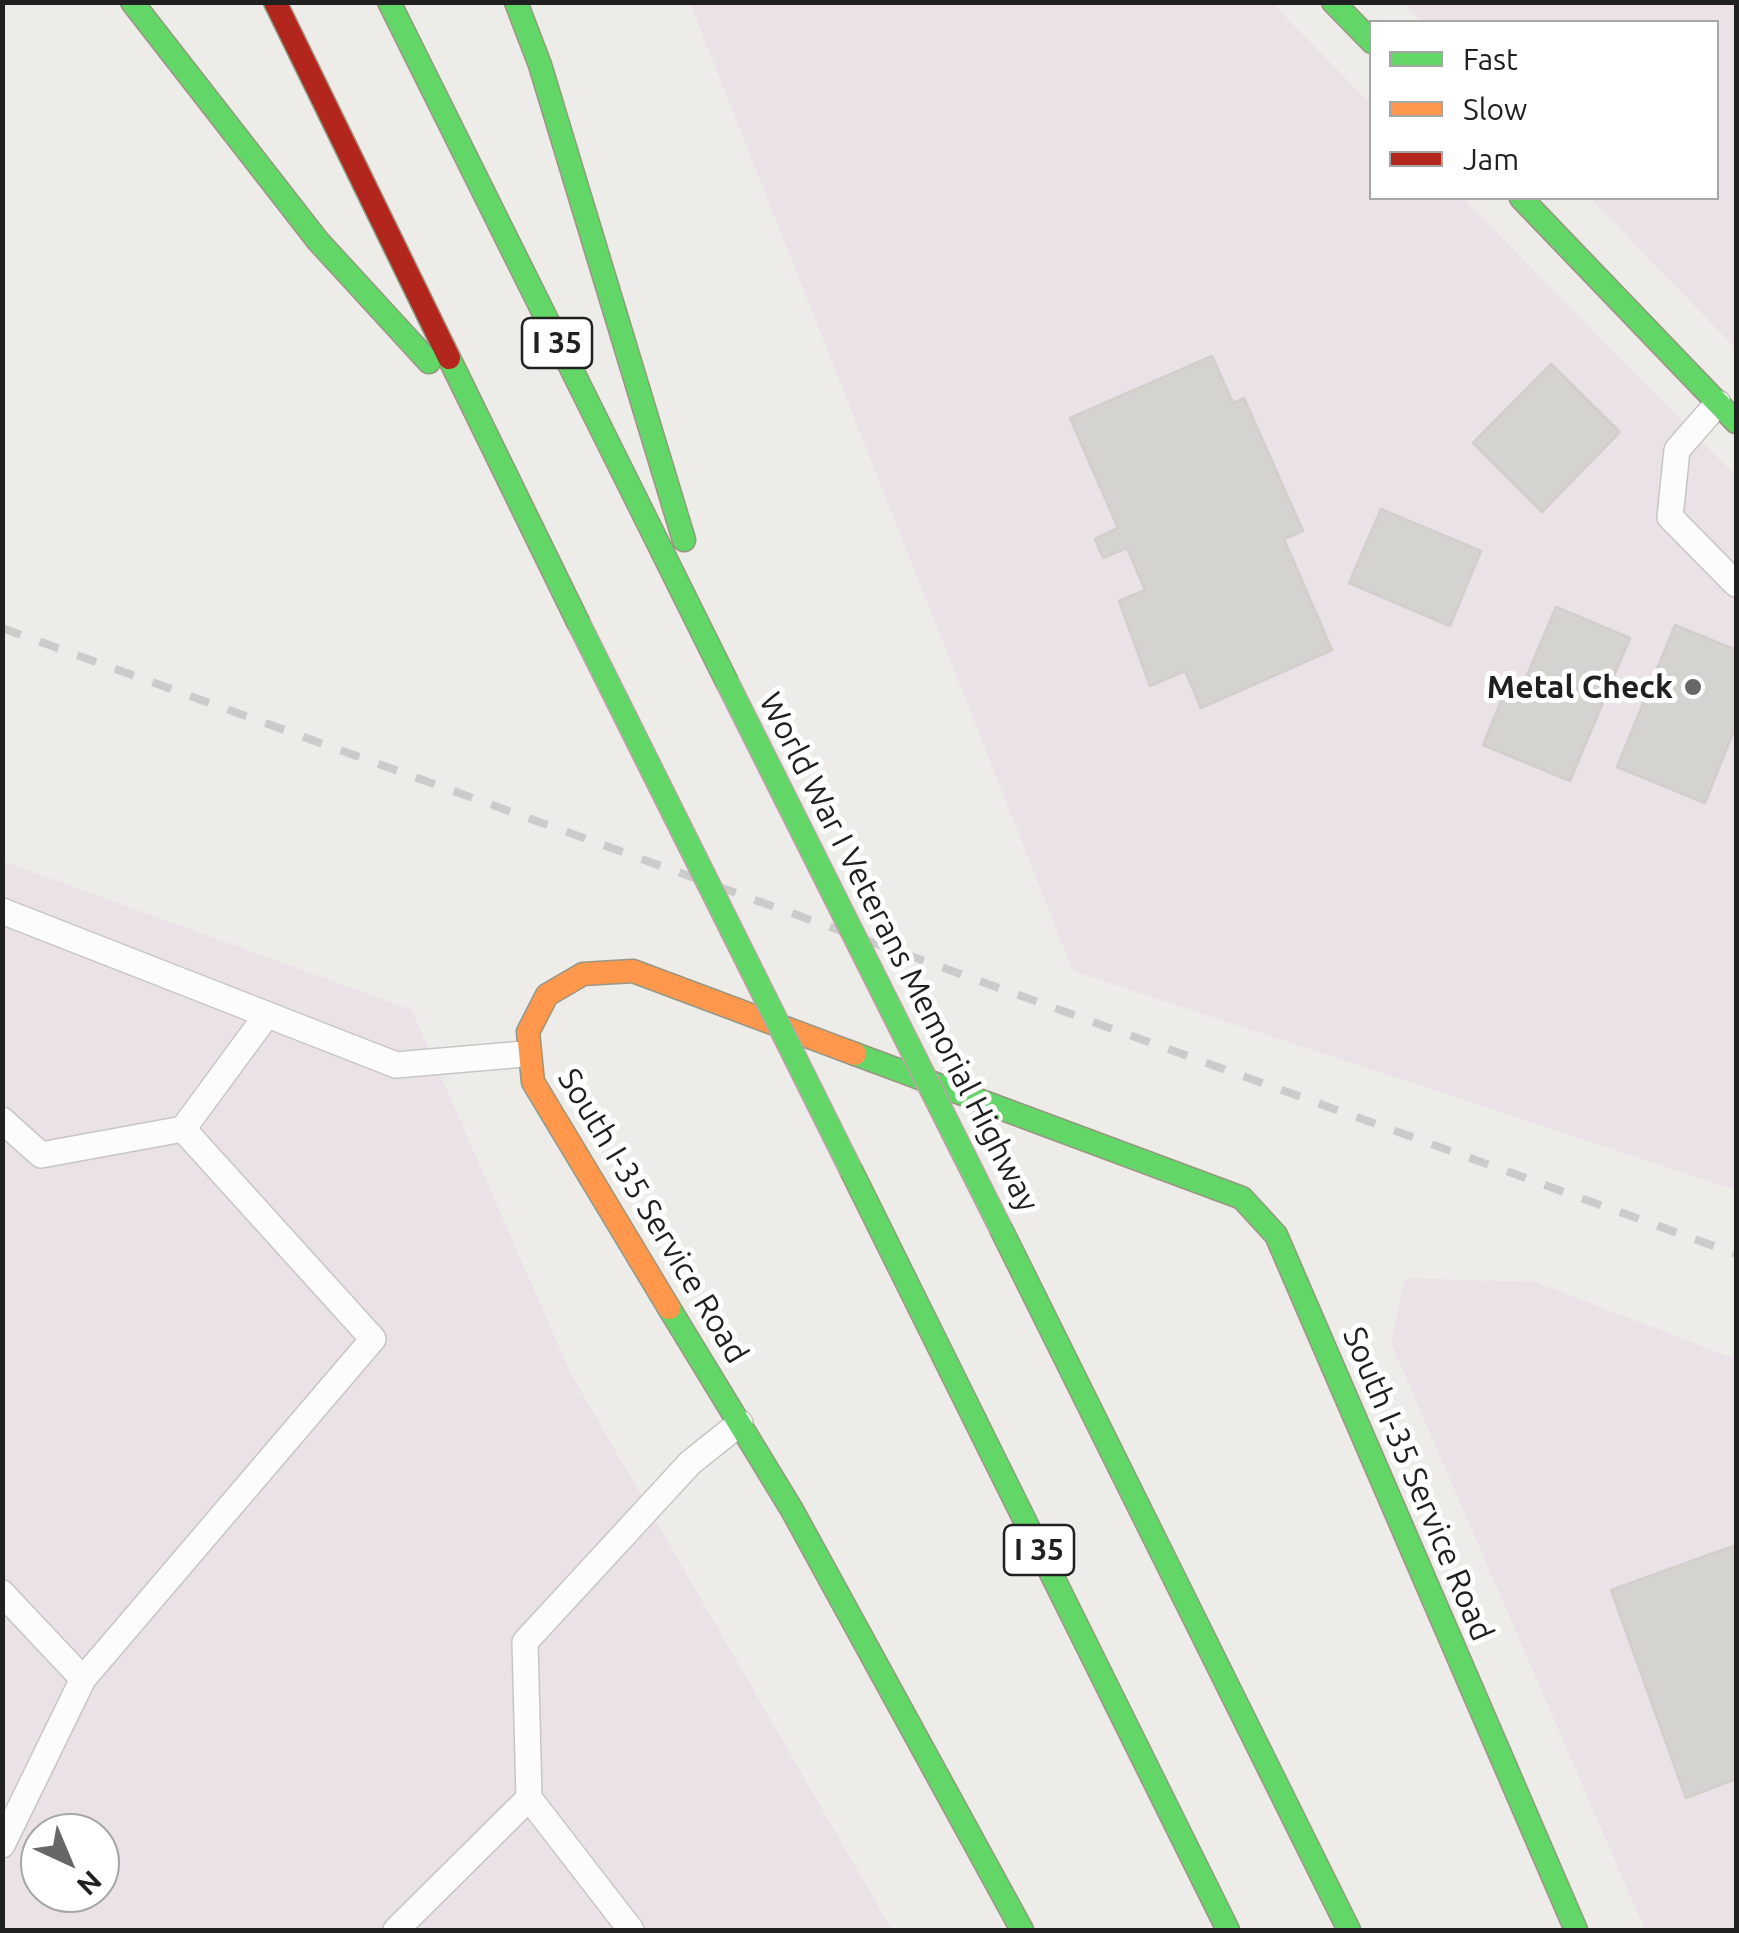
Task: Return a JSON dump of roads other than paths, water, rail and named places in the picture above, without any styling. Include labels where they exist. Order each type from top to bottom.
[{"type":"main road","points":[[132,2],[318,242],[468,405]]},
{"type":"main road","name":"I 35","points":[[275,2],[468,405],[1228,1930]]},
{"type":"main road","name":"World War I Veterans Memorial Highway","points":[[390,2],[1349,1930]]},
{"type":"main road","points":[[516,2],[540,65],[727,682]]},
{"type":"main road","points":[[1333,2],[1369,39]]},
{"type":"main road","points":[[1522,200],[1736,422]]},
{"type":"main road","name":"South I-35 Service Road","points":[[1022,1930],[740,1423],[533,1082],[524,1054],[531,1018],[557,986],[578,974],[605,968],[633,971],[1242,1198],[1276,1235],[1576,1930]]},
{"type":"lane","points":[[1718,403],[1677,450],[1670,516],[1736,584]]},
{"type":"lane","points":[[2,911],[396,1065],[524,1054]]},
{"type":"lane","points":[[2,1120],[42,1156],[183,1129],[266,1016]]},
{"type":"lane","points":[[2,1845],[83,1679],[373,1339],[183,1129]]},
{"type":"lane","points":[[632,1930],[530,1798],[524,1642],[690,1463],[740,1423]]},
{"type":"lane","points":[[2,1593],[83,1679]]},
{"type":"lane","points":[[396,1930],[530,1798]]},
{"type":"railway","points":[[2,628],[1736,1254]]},
{"type":"place","name":"Metal Check","points":[[1693,687]]}]
